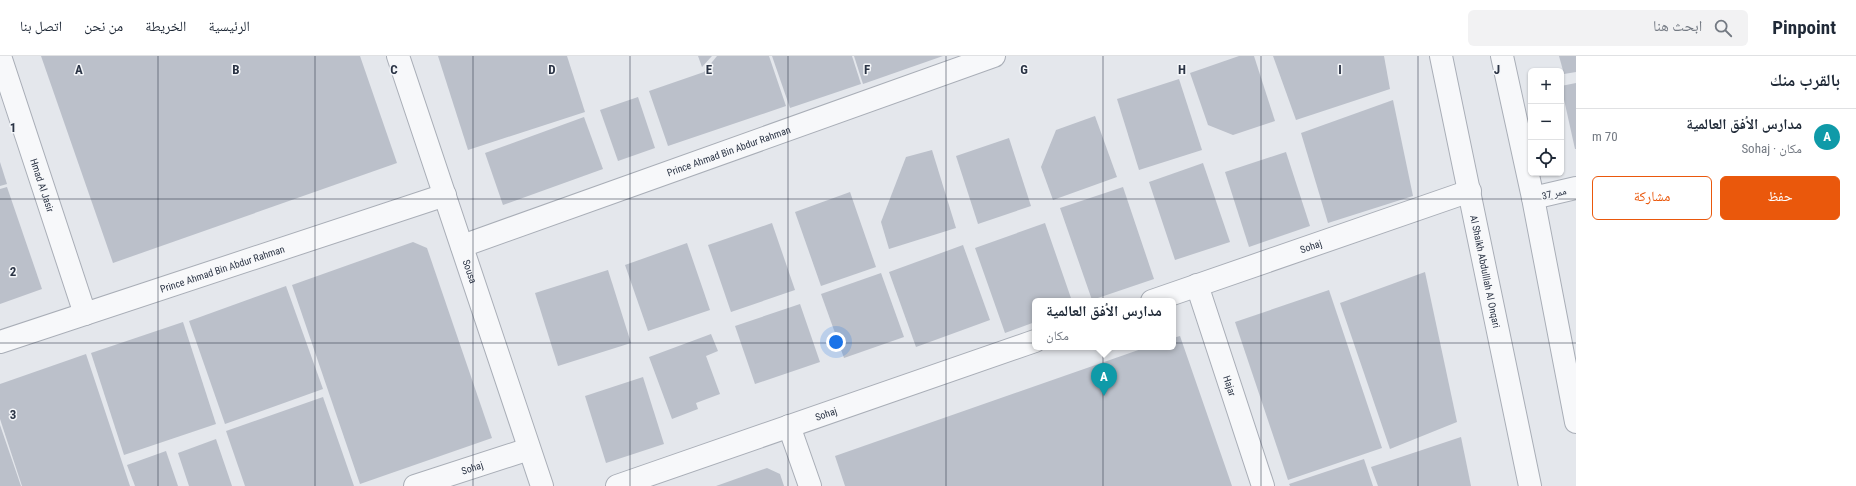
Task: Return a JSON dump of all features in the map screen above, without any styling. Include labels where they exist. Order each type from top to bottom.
[{"type":"street","name":"Hmad Al Jasir","points":[[0,56],[85,314]]},
{"type":"street","name":"Sousa","points":[[398,56],[542,486]]},
{"type":"street","name":"Prince Ahmad Bin Abdur Rahman","points":[[462,246],[994,56]]},
{"type":"street","name":"Al Shaikh Abdulllah Al Onqari","points":[[1441,56],[1530,486]]},
{"type":"street","points":[[1502,56],[1533,198],[1576,422]]},
{"type":"street","name":"ممر 37","points":[[1533,198],[1576,188]]},
{"type":"street","name":"Sohaj","points":[[1160,298],[1470,191]]},
{"type":"street","name":"Prince Ahmad Bin Abdur Rahman","points":[[0,342],[445,195]]},
{"type":"street","name":"Hajar","points":[[1197,285],[1263,486]]},
{"type":"street","name":"Sohaj","points":[[618,486],[1032,342]]},
{"type":"street","points":[[789,426],[810,486]]},
{"type":"street","name":"Sohaj","points":[[415,486],[529,449]]},
{"type":"building","points":[[41,56],[360,56],[397,163],[113,263]]},
{"type":"building","points":[[438,56],[567,56],[585,112],[468,150]]},
{"type":"building","points":[[698,56],[712,56],[702,67]]},
{"type":"building","points":[[717,56],[769,56],[786,106],[668,146],[649,91],[704,72]]},
{"type":"building","points":[[772,56],[852,56],[861,84],[790,108]]},
{"type":"building","points":[[854,56],[943,56],[863,84]]},
{"type":"building","points":[[1239,56],[1254,56],[1275,121],[1233,135],[1208,125],[1190,73]]},
{"type":"building","points":[[1273,56],[1384,56],[1390,89],[1296,120]]},
{"type":"building","points":[[1559,56],[1576,56],[1576,72],[1564,74],[1564,68],[1562,68]]},
{"type":"building","points":[[1179,79],[1202,150],[1139,170],[1117,99]]},
{"type":"building","points":[[1576,83],[1576,149],[1564,100],[1564,85]]},
{"type":"building","points":[[638,97],[655,148],[618,161],[600,110]]},
{"type":"building","points":[[1393,100],[1413,196],[1328,223],[1301,133]]},
{"type":"building","points":[[1095,116],[1117,177],[1053,200],[1041,167],[1056,130]]},
{"type":"building","points":[[584,117],[603,169],[503,205],[485,153]]},
{"type":"building","points":[[1009,138],[1031,206],[978,224],[956,156]]},
{"type":"building","points":[[932,150],[956,228],[889,249],[881,222],[906,157]]},
{"type":"building","points":[[1286,152],[1310,226],[1249,247],[1225,172]]},
{"type":"building","points":[[0,162],[7,184],[0,186]]},
{"type":"building","points":[[1203,163],[1230,242],[1175,260],[1149,182]]},
{"type":"building","points":[[7,187],[42,289],[0,304],[0,189]]},
{"type":"building","points":[[1123,187],[1154,279],[1098,298],[1091,298],[1060,208]]},
{"type":"building","points":[[850,192],[876,267],[821,286],[795,212]]},
{"type":"building","points":[[772,223],[795,290],[731,312],[708,245]]},
{"type":"building","points":[[1045,223],[1071,298],[1032,298],[1032,323],[1005,333],[975,248]]},
{"type":"building","points":[[413,242],[427,248],[492,438],[360,484],[292,285]]},
{"type":"building","points":[[687,243],[710,310],[648,331],[625,265]]},
{"type":"building","points":[[963,245],[990,320],[916,347],[889,272]]},
{"type":"building","points":[[608,270],[631,343],[558,366],[535,293]]},
{"type":"building","points":[[1425,272],[1457,422],[1390,449],[1340,303]]},
{"type":"building","points":[[881,273],[904,337],[844,358],[821,294]]},
{"type":"building","points":[[286,286],[323,389],[225,424],[189,321]]},
{"type":"building","points":[[1329,290],[1382,448],[1288,480],[1235,322]]},
{"type":"building","points":[[800,304],[820,362],[755,384],[735,326]]},
{"type":"building","points":[[183,322],[216,424],[124,455],[91,353]]},
{"type":"building","points":[[711,334],[718,351],[706,356],[720,394],[696,403],[698,409],[672,419],[649,357]]},
{"type":"building","points":[[1180,336],[1232,486],[845,486],[835,456],[1138,350],[1176,350],[1176,337]]},
{"type":"building","points":[[86,354],[130,486],[22,486],[0,419],[0,384]]},
{"type":"building","points":[[643,377],[664,444],[606,463],[585,396]]},
{"type":"building","points":[[323,397],[354,486],[245,486],[226,431]]},
{"type":"building","points":[[0,425],[21,486],[0,486]]},
{"type":"building","points":[[1461,437],[1471,486],[1378,486],[1371,467]]},
{"type":"building","points":[[216,439],[232,486],[189,486],[178,453]]},
{"type":"building","points":[[166,451],[178,486],[135,486],[127,465]]},
{"type":"building","points":[[1364,459],[1373,486],[1290,486],[1289,484]]},
{"type":"building","points":[[767,468],[780,474],[784,486],[716,486]]},
{"type":"place","name":"مدارس الأفق العالمية","points":[[1104,396]]}]
